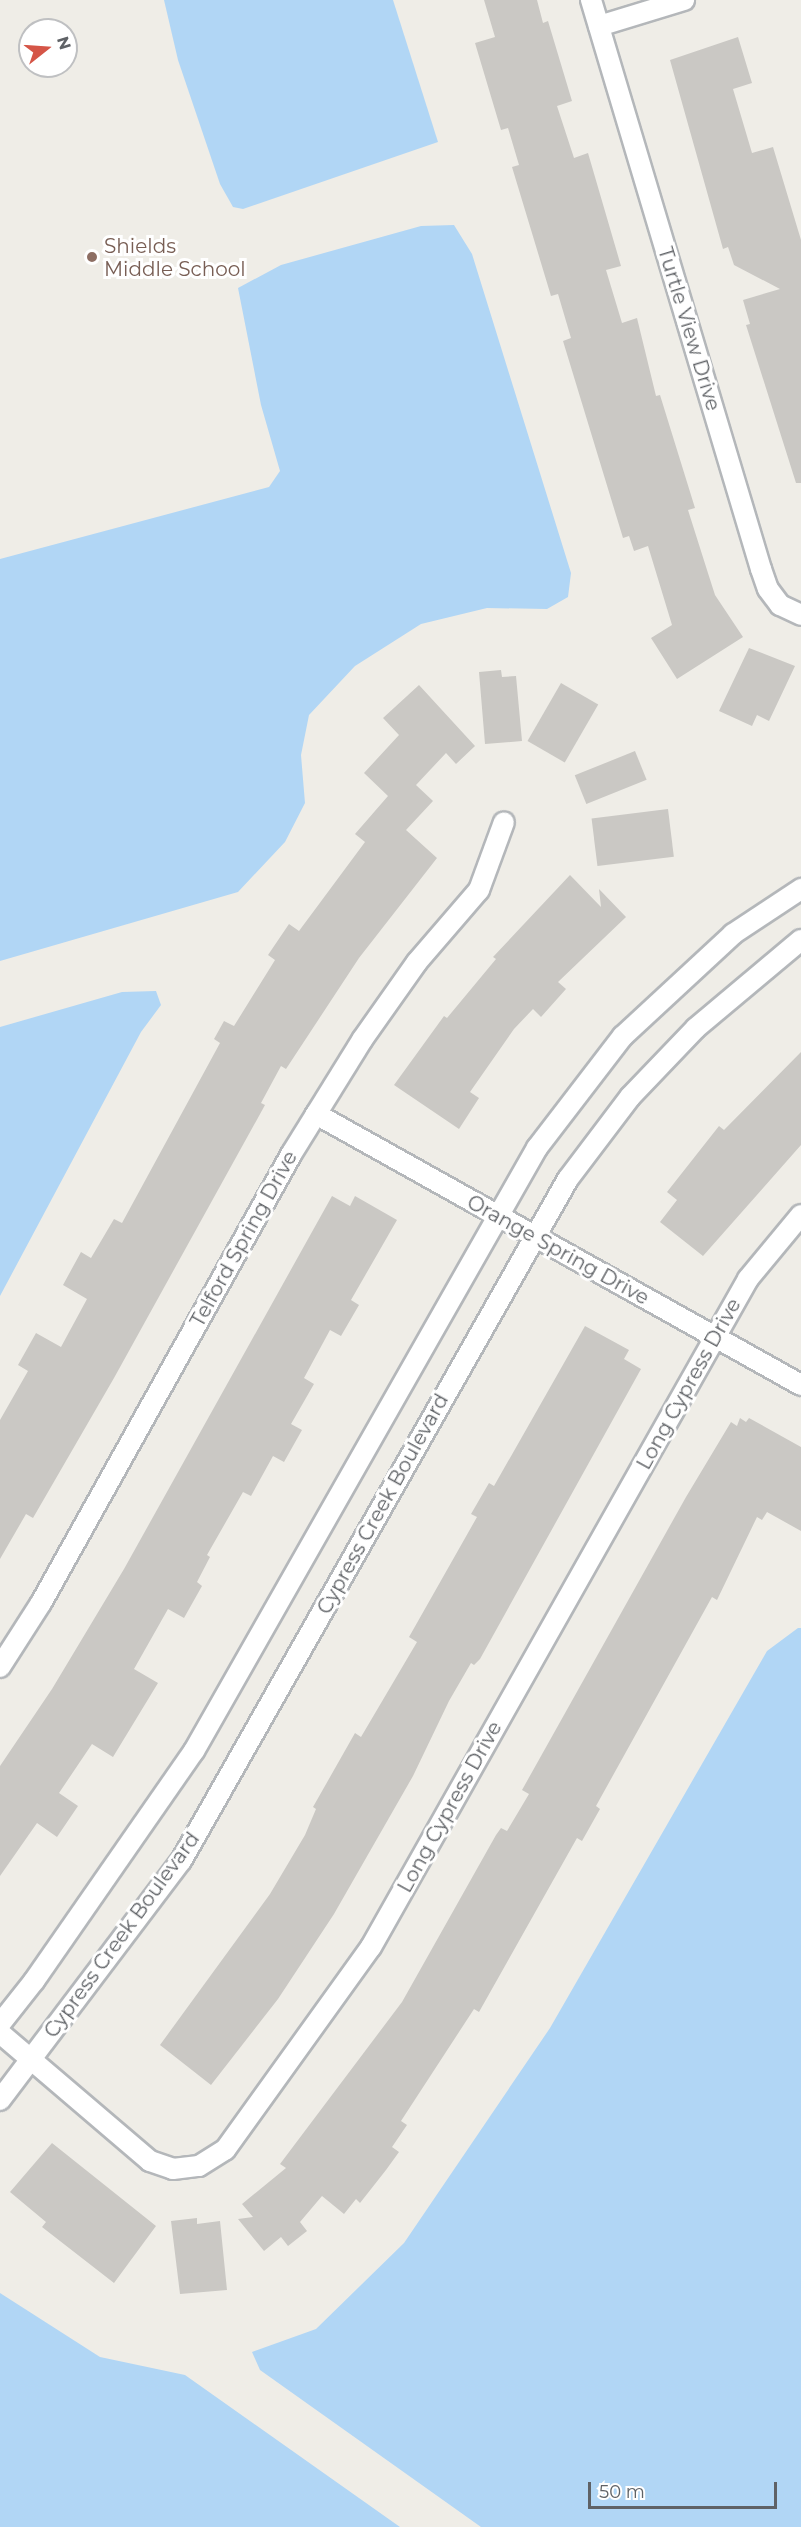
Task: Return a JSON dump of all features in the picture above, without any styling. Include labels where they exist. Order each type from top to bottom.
[{"type":"street","name":"Turtle View Drive","points":[[591,0],[761,569],[768,589],[780,604],[801,615]]},
{"type":"street","points":[[599,26],[684,0]]},
{"type":"street","name":"Telford Spring Drive","points":[[0,1667],[41,1603],[316,1114],[417,962],[479,890],[504,822]]},
{"type":"street","name":"Cypress Creek Boulevard","points":[[0,2024],[137,1836],[194,1751],[537,1148],[623,1036],[733,934],[801,888]]},
{"type":"street","name":"Cypress Creek Boulevard","points":[[0,2100],[181,1861],[568,1179],[630,1097],[696,1028],[801,940]]},
{"type":"street","name":"Orange Spring Drive","points":[[316,1114],[801,1385]]},
{"type":"street","name":"Long Cypress Drive","points":[[0,2033],[150,2161],[173,2169],[199,2166],[225,2150],[371,1947],[748,1279],[801,1215]]},
{"type":"water","points":[[164,0],[393,0],[438,142],[243,209],[233,207],[220,184],[178,60]]},
{"type":"water","points":[[454,225],[472,254],[571,573],[568,597],[547,609],[487,608],[421,624],[355,666],[309,715],[301,755],[305,803],[285,842],[238,892],[0,961],[0,559],[269,487],[280,471],[261,405],[238,288],[281,265],[421,226]]},
{"type":"water","points":[[156,991],[161,1005],[141,1032],[0,1296],[0,1027],[122,992]]},
{"type":"water","points":[[801,1628],[801,2527],[481,2527],[260,2370],[252,2352],[316,2329],[404,2243],[550,2028],[767,1651]]},
{"type":"water","points":[[0,2293],[100,2357],[185,2375],[400,2527],[0,2527]]},
{"type":"building","points":[[484,0],[537,0],[543,23],[548,21],[572,101],[557,106],[574,158],[588,153],[621,266],[606,270],[622,323],[637,318],[656,396],[660,395],[695,508],[688,510],[715,595],[743,637],[677,679],[651,638],[672,625],[648,546],[634,551],[629,536],[623,538],[563,341],[571,338],[558,294],[551,296],[512,167],[519,165],[508,128],[501,130],[475,43],[495,37]]},
{"type":"building","points":[[738,37],[752,83],[733,89],[752,153],[773,147],[801,240],[801,483],[796,483],[746,325],[750,324],[743,300],[780,289],[734,265],[728,247],[723,249],[670,60]]},
{"type":"building","points":[[749,648],[795,666],[769,721],[757,715],[752,726],[719,711]]},
{"type":"building","points":[[501,670],[502,677],[516,676],[522,741],[485,744],[479,672]]},
{"type":"building","points":[[561,683],[598,704],[565,763],[528,741]]},
{"type":"building","points":[[419,685],[475,746],[456,764],[446,753],[416,785],[433,801],[406,830],[437,858],[359,958],[286,1069],[281,1066],[261,1103],[265,1105],[114,1378],[33,1518],[26,1514],[0,1559],[0,1420],[28,1371],[18,1365],[36,1333],[61,1347],[87,1299],[63,1285],[81,1252],[91,1258],[114,1219],[122,1223],[220,1043],[214,1039],[224,1021],[234,1026],[275,960],[268,955],[289,924],[299,931],[365,842],[355,834],[388,796],[364,773],[399,735],[383,718]]},
{"type":"building","points":[[635,751],[647,780],[586,804],[575,775]]},
{"type":"building","points":[[668,809],[674,857],[597,866],[592,818]]},
{"type":"building","points":[[570,875],[601,907],[599,889],[626,917],[558,982],[566,989],[541,1017],[533,1009],[514,1029],[470,1092],[479,1098],[459,1129],[394,1085],[444,1016],[447,1018],[496,959],[493,957]]},
{"type":"building","points":[[801,1052],[801,1145],[703,1256],[660,1222],[677,1200],[667,1192],[719,1126],[724,1130]]},
{"type":"building","points":[[332,1196],[350,1206],[355,1196],[397,1220],[351,1300],[359,1305],[341,1336],[330,1330],[304,1378],[314,1384],[291,1424],[302,1430],[284,1462],[273,1456],[251,1496],[243,1492],[207,1555],[210,1557],[197,1582],[202,1586],[184,1618],[168,1609],[134,1669],[158,1683],[113,1757],[92,1744],[59,1793],[78,1806],[57,1837],[37,1823],[0,1876],[0,1766],[52,1689],[124,1569]]},
{"type":"building","points":[[585,1326],[629,1350],[624,1359],[641,1369],[480,1659],[474,1665],[471,1663],[449,1701],[413,1776],[334,1914],[278,1999],[211,2085],[160,2045],[270,1894],[305,1835],[316,1809],[313,1807],[355,1733],[361,1737],[417,1642],[409,1637],[477,1517],[471,1514],[489,1483],[494,1486]]},
{"type":"building","points":[[740,1418],[746,1422],[749,1418],[801,1447],[801,1531],[767,1512],[762,1520],[757,1517],[717,1600],[712,1597],[596,1806],[600,1809],[582,1841],[577,1838],[479,2012],[474,2009],[401,2121],[407,2125],[392,2147],[399,2152],[386,2170],[360,2203],[356,2199],[344,2214],[322,2196],[300,2222],[307,2231],[288,2246],[281,2237],[264,2251],[238,2219],[253,2217],[242,2204],[286,2168],[280,2164],[402,2002],[496,1835],[501,1828],[507,1831],[529,1794],[522,1790],[686,1497],[731,1422],[737,1426]]},
{"type":"building","points":[[52,2143],[156,2226],[114,2283],[42,2227],[46,2222],[10,2192]]},
{"type":"building","points":[[197,2218],[197,2224],[220,2221],[227,2290],[180,2294],[171,2221]]},
{"type":"place","name":"Shields Middle School","points":[[92,257]]}]
